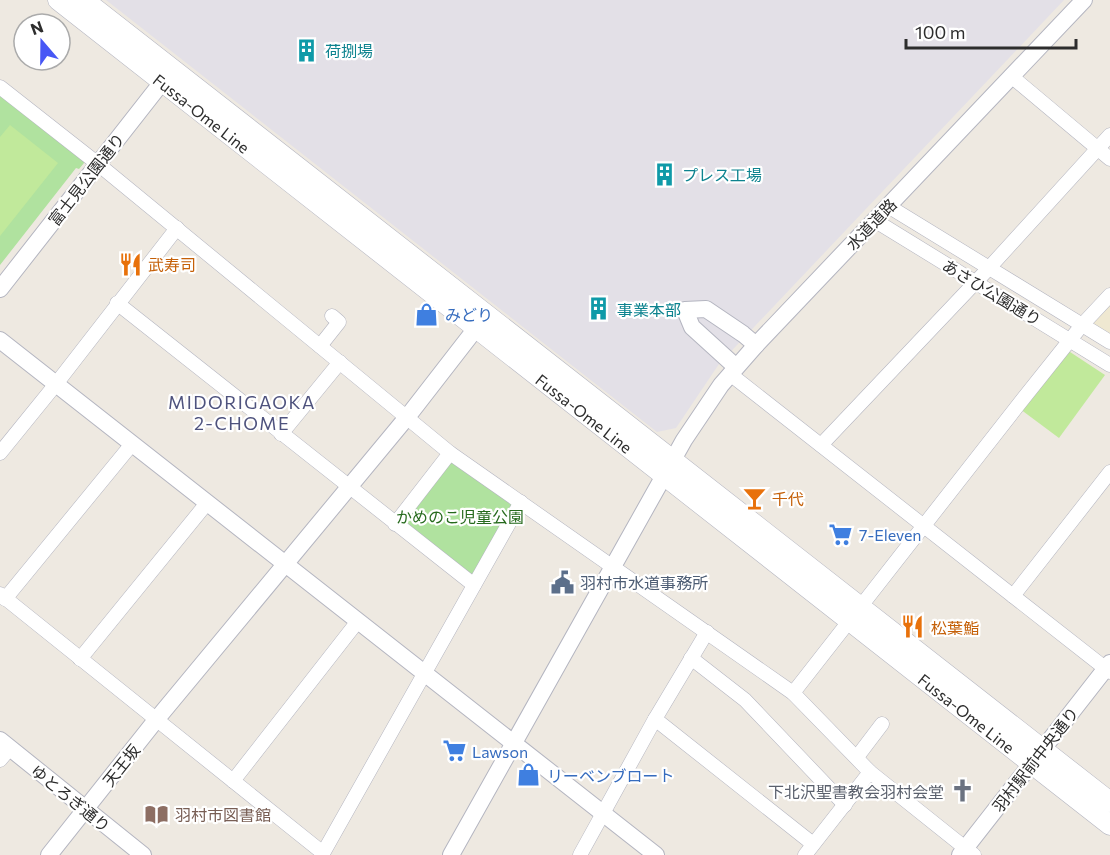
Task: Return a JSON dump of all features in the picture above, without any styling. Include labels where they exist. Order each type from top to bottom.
[{"type":"main road","name":"Fussa-Ome Line","points":[[58,0],[167,75],[1037,756],[1110,825]]},
{"type":"main road","name":"Fussa-Ome Line","points":[[84,0],[167,75]]},
{"type":"main road","name":"Fussa-Ome Line","points":[[1037,756],[1110,802]]},
{"type":"street","name":"水道道路","points":[[451,855],[669,468],[702,412],[733,370],[1083,0]]},
{"type":"street","name":"富士見公園通り","points":[[0,289],[167,75]]},
{"type":"street","points":[[1011,76],[1110,159]]},
{"type":"street","points":[[0,87],[177,228],[408,416],[450,453],[793,693],[870,772],[966,853]]},
{"type":"street","points":[[821,445],[989,268],[1110,135]]},
{"type":"street","name":"あさひ公園通り","points":[[888,206],[1110,342]]},
{"type":"street","name":"あさひ公園通り","points":[[874,220],[1110,365]]},
{"type":"street","points":[[0,453],[177,228]]},
{"type":"street","points":[[793,693],[1082,325],[1110,295]]},
{"type":"street","points":[[117,303],[474,585]]},
{"type":"street","points":[[756,345],[744,334],[706,309],[685,310],[692,327],[733,370],[821,445],[1108,668]]},
{"type":"street","points":[[320,346],[339,322],[332,316]]},
{"type":"street","name":"天王坂","points":[[49,855],[156,720],[408,416],[481,321]]},
{"type":"street","points":[[0,340],[656,855]]},
{"type":"street","points":[[281,434],[340,362]]},
{"type":"street","points":[[132,444],[3,596],[323,854],[521,502]]},
{"type":"street","points":[[395,524],[450,453]]},
{"type":"street","points":[[1013,596],[1110,472]]},
{"type":"street","points":[[80,659],[207,503]]},
{"type":"street","points":[[233,781],[358,621]]},
{"type":"street","points":[[580,855],[655,719],[707,632]]},
{"type":"street","points":[[691,658],[745,700],[845,805]]},
{"type":"street","name":"羽村駅前中央通り","points":[[966,853],[1037,756],[1108,668]]},
{"type":"street","points":[[655,719],[809,850],[870,772]]},
{"type":"street","points":[[856,758],[882,724]]},
{"type":"street","name":"ゆとろぎ通り","points":[[3,749],[86,809],[143,855]]},
{"type":"shaded area","points":[[106,0],[1064,0],[719,364],[676,428],[657,432]]},
{"type":"shaded area","points":[[1110,305],[1110,341],[1089,328]]},
{"type":"green space","points":[[0,93],[83,158],[84,163],[79,169],[76,168],[0,265]]},
{"type":"green space","points":[[10,125],[58,163],[0,236],[0,137]]},
{"type":"green space","points":[[1067,350],[1105,375],[1059,438],[1020,409]]},
{"type":"green space","name":"かめのこ児童公園","points":[[448,461],[452,461],[511,502],[512,507],[474,574],[469,575],[406,526],[406,514]]},
{"type":"place","name":"荷捌場","points":[[307,50]]},
{"type":"place","name":"プレス工場","points":[[664,174]]},
{"type":"place","name":"武寿司","points":[[130,264]]},
{"type":"place","name":"事業本部","points":[[599,309]]},
{"type":"place","name":"みどり","points":[[427,314]]},
{"type":"place","name":"千代","points":[[754,498]]},
{"type":"place","name":"7-Eleven","points":[[841,534]]},
{"type":"place","name":"羽村市水道事務所","points":[[562,582]]},
{"type":"place","name":"松葉鮨","points":[[913,627]]},
{"type":"place","name":"Lawson","points":[[454,751]]},
{"type":"place","name":"リーベンブロート","points":[[529,775]]},
{"type":"place","name":"下北沢聖書教会羽村会堂","points":[[962,791]]},
{"type":"place","name":"羽村市図書館","points":[[157,814]]},
{"type":"district","name":"MIDORIGAOKA 2-CHOME","points":[[242,412]]}]
